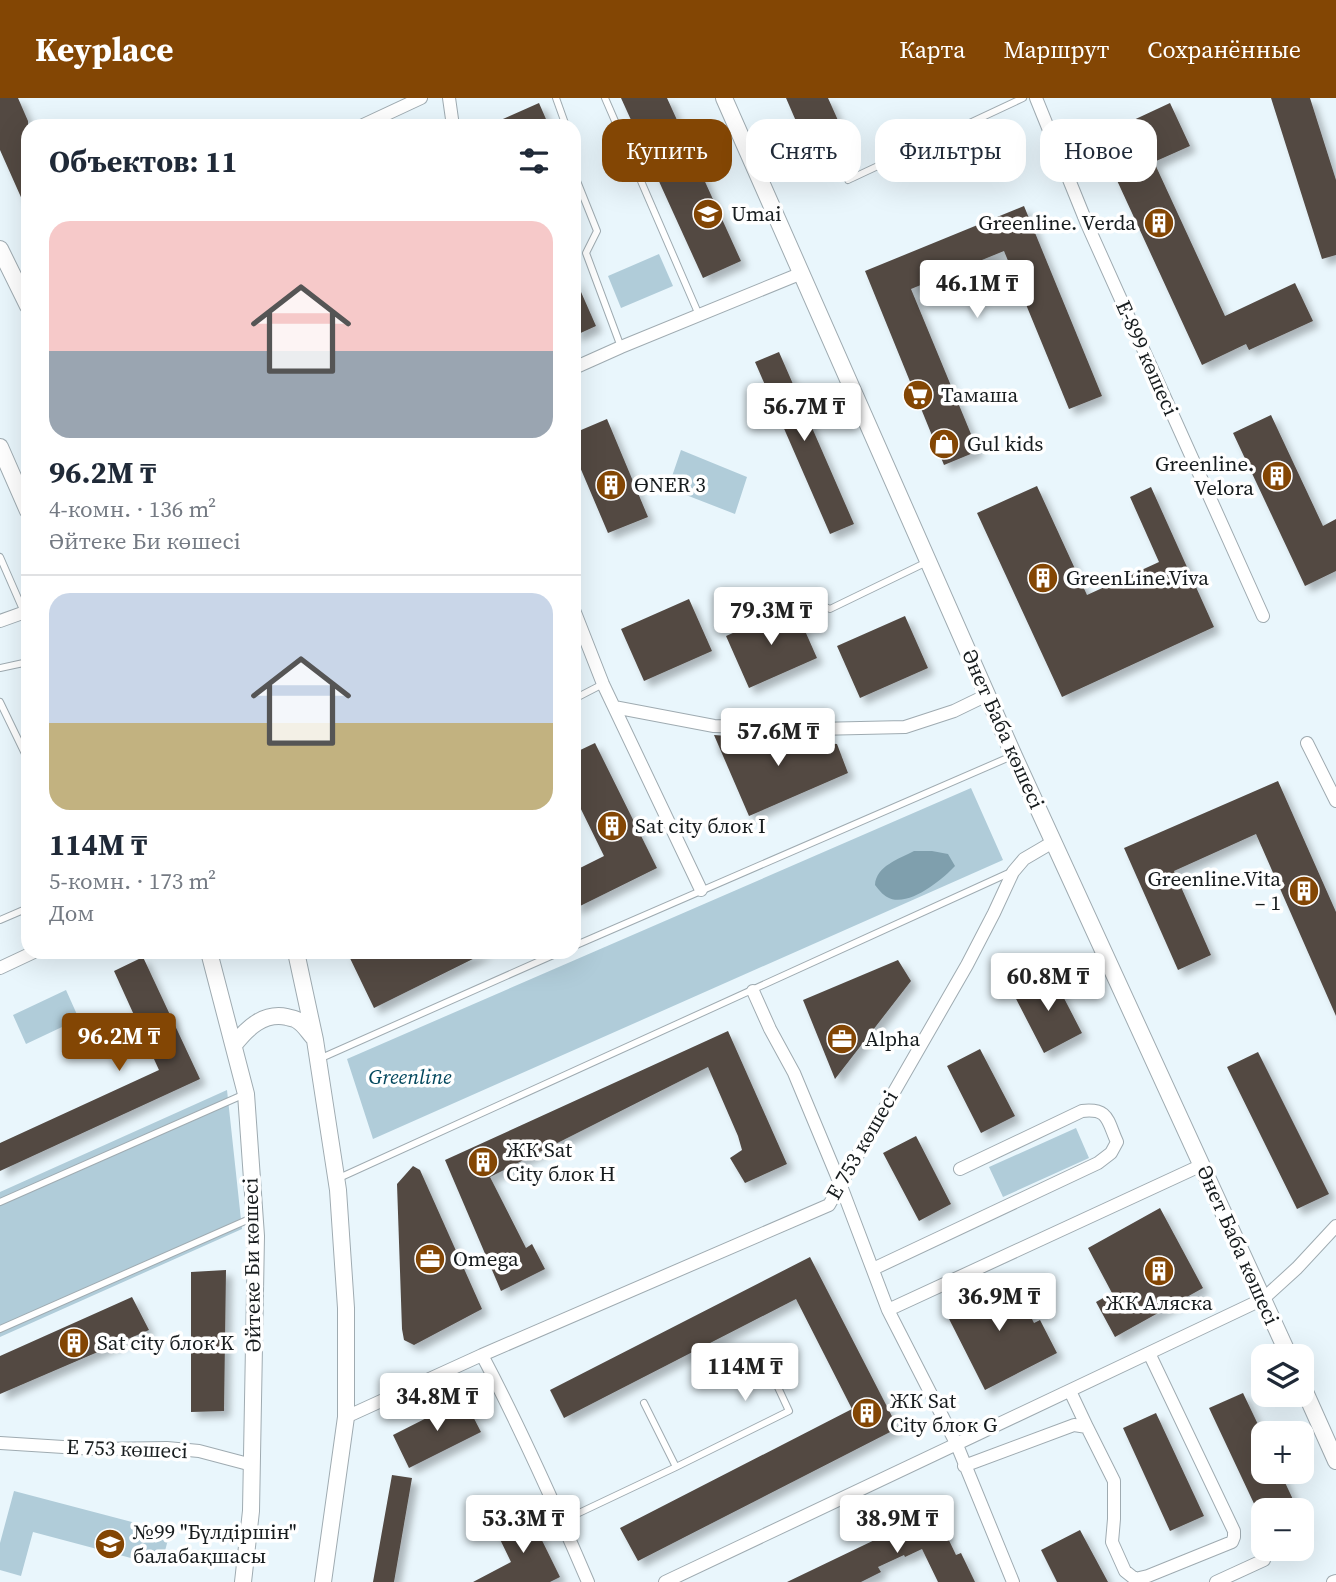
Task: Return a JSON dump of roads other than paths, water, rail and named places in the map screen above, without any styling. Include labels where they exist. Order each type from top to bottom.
[{"type":"street","points":[[376,119],[421,98]]},
{"type":"street","points":[[449,98],[452,119]]},
{"type":"street","name":"Әнет Баба көшесі","points":[[724,98],[1014,756],[1284,1344]]},
{"type":"street","name":"Е-899 көшесі","points":[[1036,98],[1087,224],[1263,616]]},
{"type":"street","points":[[0,249],[21,281]]},
{"type":"street","points":[[581,365],[802,273]]},
{"type":"street","points":[[0,447],[21,495]]},
{"type":"street","points":[[0,621],[21,614]]},
{"type":"street","points":[[581,629],[614,708],[701,890]]},
{"type":"street","points":[[614,708],[713,726],[816,729],[905,727],[954,711],[987,695]]},
{"type":"street","points":[[1307,743],[1336,801]]},
{"type":"street","name":"Е 753 көшесі","points":[[346,1417],[482,1355],[829,1205],[967,965],[1013,872],[1024,859],[1053,842]]},
{"type":"street","points":[[0,968],[21,958]]},
{"type":"street","name":"Әйтеке Би көшесі","points":[[211,959],[246,1094],[256,1236],[251,1511],[243,1582]]},
{"type":"street","points":[[298,959],[316,1040],[337,1179],[346,1308],[346,1417],[323,1582]]},
{"type":"street","points":[[753,991],[794,1073],[888,1310],[957,1445],[1013,1582]]},
{"type":"street","points":[[234,1045],[241,1035],[258,1022],[269,1017],[282,1016],[298,1020],[316,1040]]},
{"type":"street","points":[[873,1269],[1098,1163],[1111,1153],[1117,1142],[1105,1115],[1096,1110],[1082,1111],[960,1169]]},
{"type":"street","points":[[888,1310],[1202,1165]]},
{"type":"street","points":[[665,1582],[1263,1299],[1297,1268],[1336,1226]]},
{"type":"street","points":[[1070,1391],[1114,1481],[1112,1542],[1125,1571],[1135,1579],[1148,1576],[1232,1542],[1234,1531],[1149,1353]]},
{"type":"street","points":[[482,1355],[506,1400],[588,1582]]},
{"type":"street","points":[[1312,1407],[1336,1461]]},
{"type":"street","points":[[964,1466],[1074,1425],[1087,1427]]},
{"type":"street","name":"Е 753 көшесі","points":[[0,1443],[95,1449],[167,1448],[199,1451],[252,1465]]},
{"type":"street","points":[[1216,1582],[1262,1561]]},
{"type":"lane","points":[[556,98],[564,119]]},
{"type":"lane","points":[[605,98],[699,315]]},
{"type":"lane","points":[[861,174],[1023,98]]},
{"type":"lane","points":[[581,191],[597,231],[586,253],[621,347]]},
{"type":"lane","points":[[0,556],[21,601]]},
{"type":"lane","points":[[798,594],[830,609],[928,562]]},
{"type":"lane","points":[[0,668],[21,664]]},
{"type":"lane","points":[[581,695],[603,684]]},
{"type":"lane","points":[[0,702],[21,746]]},
{"type":"lane","points":[[581,943],[1014,756]]},
{"type":"lane","points":[[337,1179],[1013,872]]},
{"type":"lane","points":[[0,920],[21,911]]},
{"type":"lane","points":[[319,1059],[545,959]]},
{"type":"lane","points":[[0,1202],[246,1094]]},
{"type":"lane","points":[[0,1329],[255,1217]]},
{"type":"lane","points":[[562,1521],[789,1411],[762,1353]]},
{"type":"lane","points":[[644,1403],[676,1468]]},
{"type":"place","name":"Umai","points":[[708,214]]},
{"type":"place","name":"Greenline. Verda","points":[[1159,223]]},
{"type":"place","name":"Тамаша","points":[[918,395]]},
{"type":"place","name":"Gul kids","points":[[944,444]]},
{"type":"place","name":"Greenline. Velora","points":[[1277,476]]},
{"type":"place","name":"ӨNER 3","points":[[611,485]]},
{"type":"place","name":"GreenLine.Viva","points":[[1043,578]]},
{"type":"place","name":"Sat city блок I","points":[[612,826]]},
{"type":"place","name":"Greenline.Vita – 1","points":[[1304,891]]},
{"type":"place","name":"Alpha","points":[[842,1039]]},
{"type":"place","name":"ЖК Sat City блок H","points":[[483,1162]]},
{"type":"place","name":"Omega","points":[[430,1259]]},
{"type":"place","name":"ЖК Аляска","points":[[1159,1271]]},
{"type":"place","name":"Sat city блок K","points":[[74,1343]]},
{"type":"place","name":"ЖК Sat City блок G","points":[[867,1413]]},
{"type":"place","name":"№99 \"Бүлдіршін\" балабақшасы","points":[[110,1544]]},
{"type":"park label","name":"Greenline","points":[[410,1077]]}]
